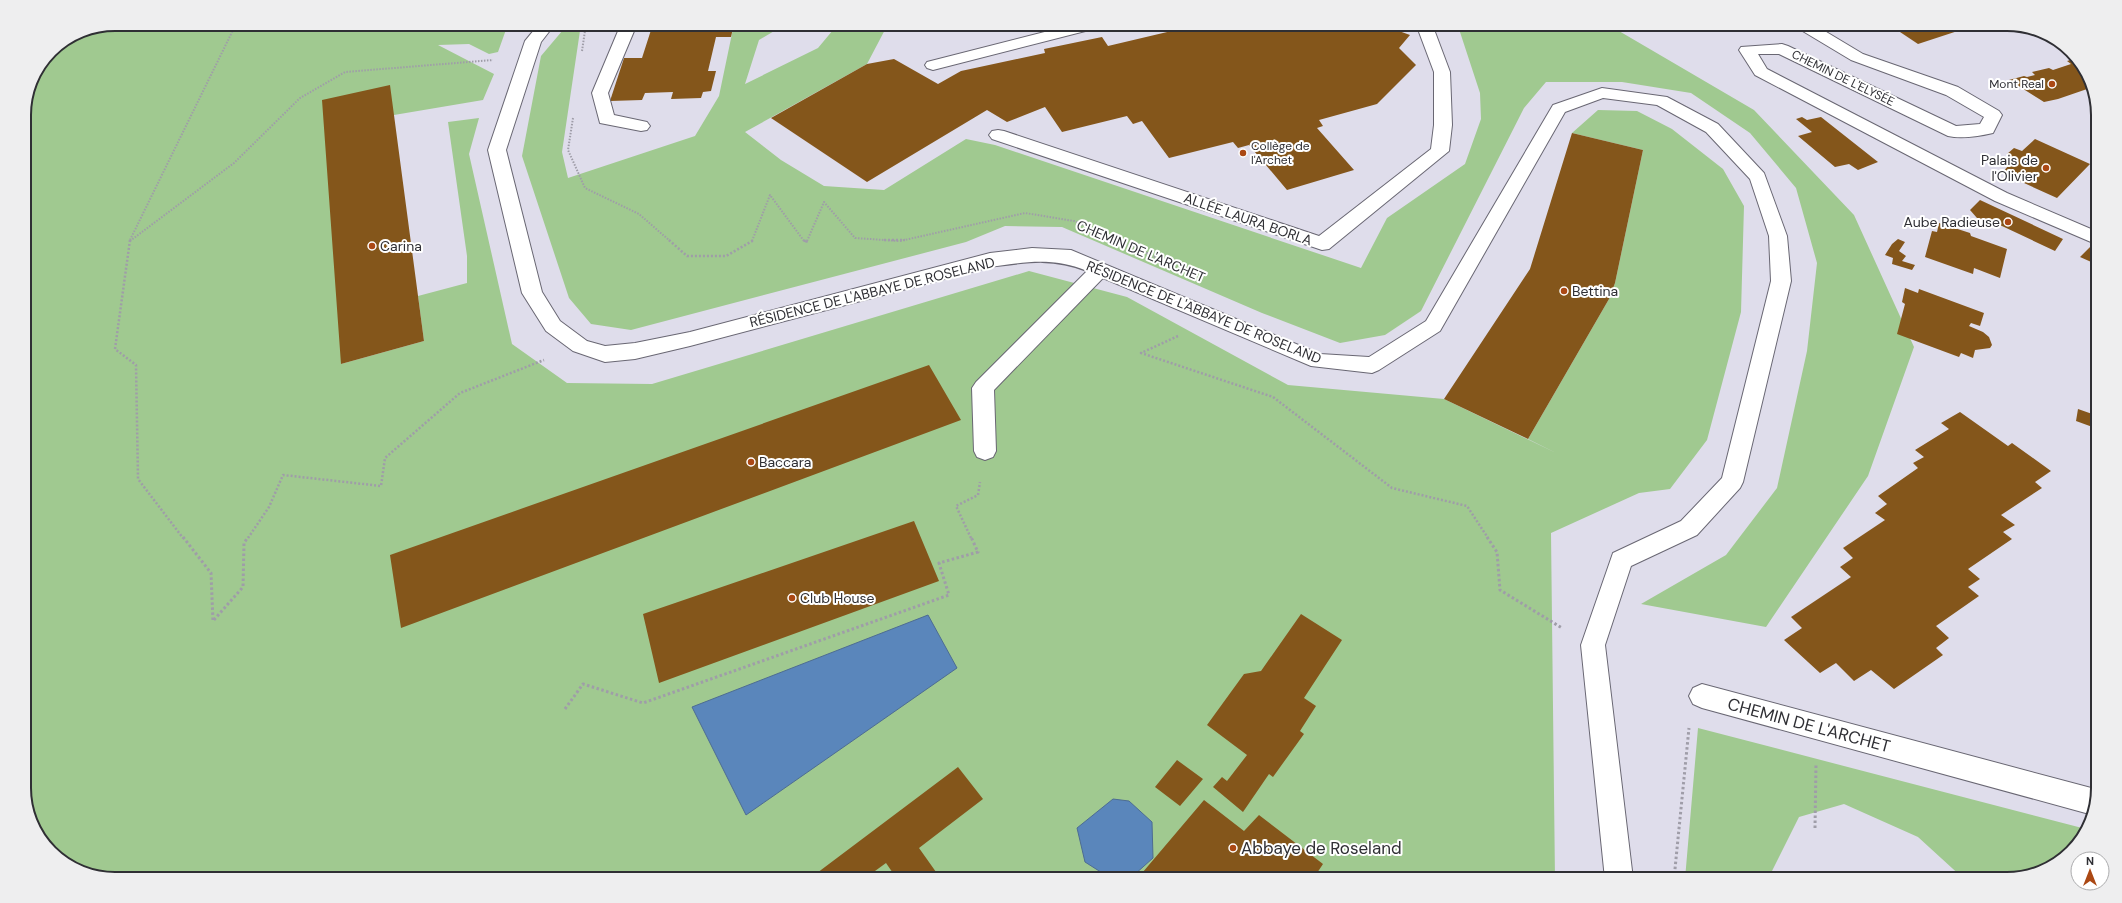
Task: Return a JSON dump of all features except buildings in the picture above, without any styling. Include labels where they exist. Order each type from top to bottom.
[{"type":"street","name":"RÉSIDENCE DE L'ABBAYE DE ROSELAND","points":[[542,31],[533,42],[527,57],[497,150],[532,293],[553,326],[580,346],[605,354],[635,351],[690,339],[990,260],[1032,255],[1071,257],[1318,361],[1372,365],[1433,326],[1559,109],[1602,92],[1661,101],[1712,128],[1758,177],[1778,236],[1781,282],[1732,482],[1689,528],[1621,560],[1593,645],[1618,872]]},
{"type":"street","points":[[626,31],[600,92],[606,119],[641,126]]},
{"type":"street","points":[[933,65],[1067,31]]},
{"type":"street","name":"ALLÉE LAURA BORLA","points":[[998,135],[1322,244],[1440,151],[1442,125],[1442,72],[1427,31]]},
{"type":"street","name":"CHEMIN DE L'ELYSÉE","points":[[1814,31],[1857,56],[1952,91],[1993,115],[1987,128],[1954,132],[1782,49],[1747,50],[1761,72],[2001,197],[2091,235]]},
{"type":"street","points":[[985,452],[983,388],[1100,270]]},
{"type":"street","name":"CHEMIN DE L'ARCHET","points":[[1702,696],[2090,801]]},
{"type":"path","points":[[233,31],[130,240],[115,349],[136,365],[138,479],[211,573],[213,621],[244,587],[244,543],[269,507],[283,474],[381,486],[385,458],[460,393],[580,346]]},
{"type":"path","points":[[582,56],[585,31]]},
{"type":"path","points":[[130,240],[234,162],[300,98],[345,72],[527,57]]},
{"type":"path","name":"CHEMIN DE L'ARCHET","points":[[574,111],[568,150],[585,188],[639,214],[687,256],[726,256],[754,240],[770,195],[806,244],[824,202],[854,238],[900,241],[1025,213],[1074,221],[1179,267]]},
{"type":"path","points":[[1218,318],[1140,353],[1273,397],[1392,488],[1466,506],[1497,552],[1500,590],[1593,645]]},
{"type":"path","points":[[565,709],[583,684],[644,703],[949,595],[939,563],[978,552],[956,506],[978,495],[985,452]]},
{"type":"path","points":[[1675,872],[1690,719],[1702,696]]},
{"type":"path","points":[[1815,828],[1816,726]]},
{"type":"green space","points":[[506,31],[498,52],[489,54],[469,44],[438,45],[494,74],[483,100],[394,115],[341,364],[424,341],[418,296],[467,283],[467,256],[448,122],[479,118],[469,154],[512,344],[567,383],[652,384],[1029,271],[1127,297],[1288,385],[1444,399],[1556,453],[1528,439],[1609,299],[1615,283],[1643,150],[1572,133],[1598,110],[1637,111],[1672,129],[1723,169],[1744,206],[1741,312],[1707,440],[1670,489],[1639,493],[1551,533],[1555,872],[110,872],[93,869],[83,866],[64,855],[48,839],[37,820],[31,793],[31,110],[34,93],[37,83],[45,68],[64,48],[83,37],[104,32]]},
{"type":"green space","points":[[562,31],[580,31],[562,152],[568,178],[695,136],[719,96],[733,31],[774,31],[759,40],[745,84],[818,48],[832,31],[884,31],[867,64],[745,132],[781,160],[824,186],[884,190],[966,139],[995,145],[1361,268],[1387,218],[1465,164],[1481,119],[1480,93],[1460,31],[1619,31],[1754,110],[1854,215],[1914,347],[1868,476],[1766,627],[1641,604],[1726,555],[1777,488],[1807,351],[1817,263],[1796,188],[1750,133],[1691,93],[1622,82],[1546,82],[1524,108],[1421,311],[1385,335],[1340,343],[1262,313],[1062,227],[1005,226],[966,242],[631,330],[591,324],[569,298],[522,156],[541,56]]},
{"type":"green space","points":[[1698,728],[2081,828],[2074,839],[2054,858],[2034,868],[2007,872],[1956,872],[1918,837],[1844,804],[1799,817],[1772,872],[1686,872]]},
{"type":"water","points":[[928,615],[957,668],[746,815],[692,707]]},
{"type":"water","points":[[1113,799],[1129,801],[1152,822],[1153,858],[1137,872],[1101,872],[1085,862],[1077,828]]},
{"type":"place","name":"Mont Real","points":[[2052,84]]},
{"type":"place","name":"Collège de l'Archet","points":[[1243,153]]},
{"type":"place","name":"Palais de l'Olivier","points":[[2046,168]]},
{"type":"place","name":"Aube Radieuse","points":[[2008,222]]},
{"type":"place","name":"Carina","points":[[372,246]]},
{"type":"place","name":"Bettina","points":[[1564,291]]},
{"type":"place","name":"Baccara","points":[[751,462]]},
{"type":"place","name":"Club House","points":[[792,598]]},
{"type":"place","name":"Abbaye de Roseland","points":[[1233,848]]}]
